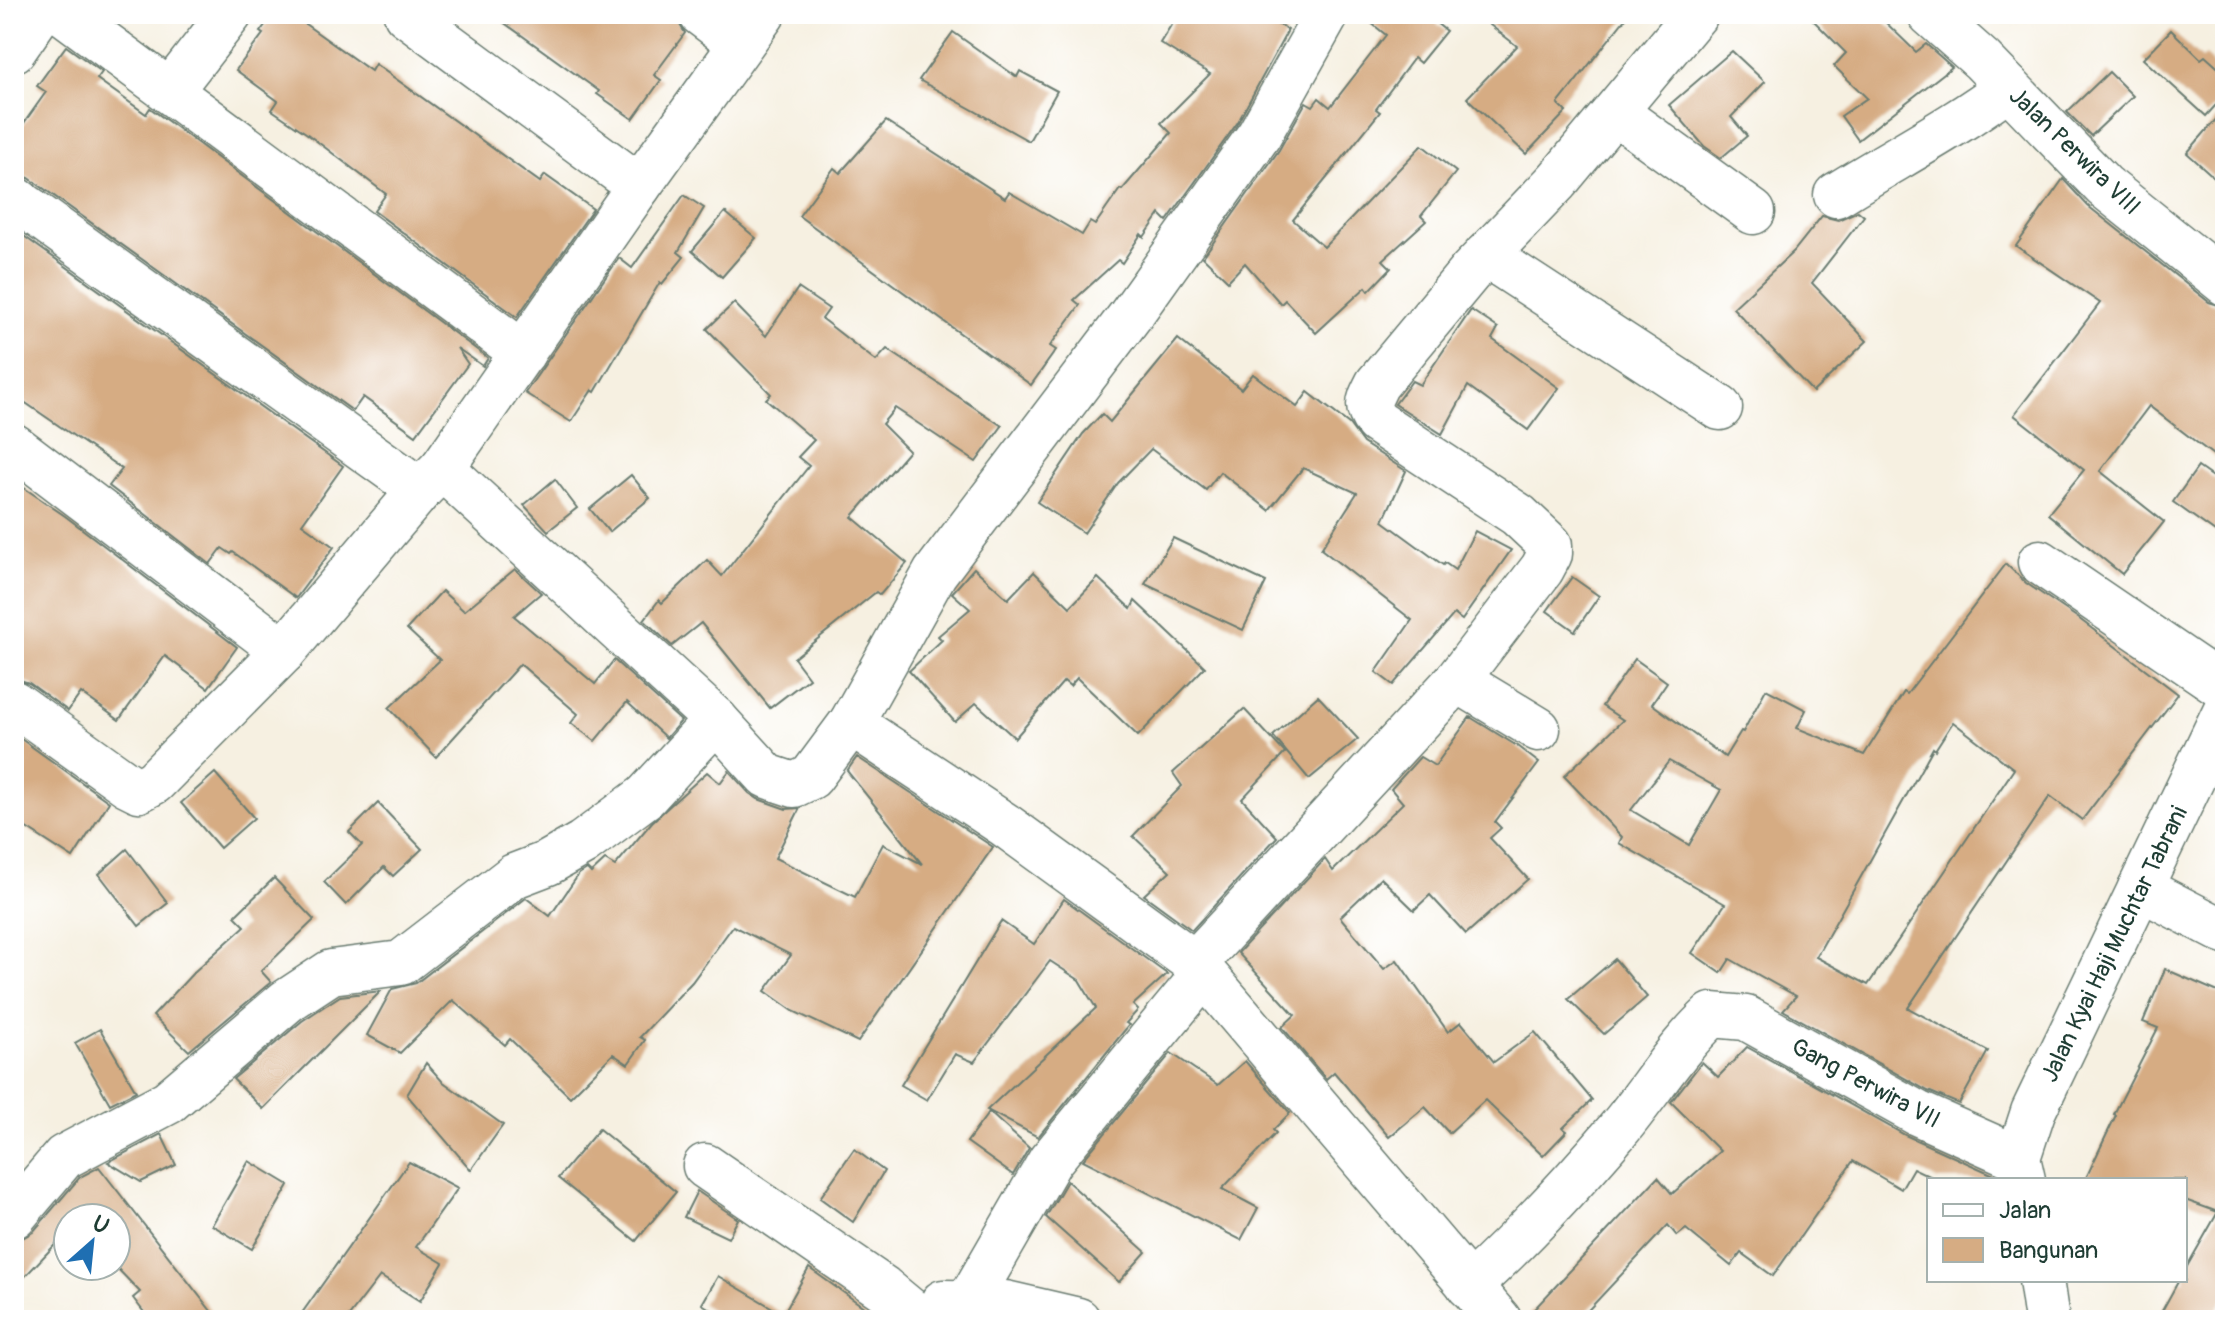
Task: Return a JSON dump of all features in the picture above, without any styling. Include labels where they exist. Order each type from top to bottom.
[{"type":"street","points":[[14,50],[39,14]]},
{"type":"street","points":[[65,14],[523,353]]},
{"type":"street","points":[[170,91],[230,14]]},
{"type":"street","points":[[406,14],[639,186]]},
{"type":"street","points":[[14,703],[127,784],[139,790],[154,782],[284,651],[431,479],[752,29],[701,14]]},
{"type":"street","points":[[14,198],[431,479],[716,720],[767,776],[794,785],[811,777],[851,723],[935,573],[1130,316],[1259,135],[1327,14]]},
{"type":"street","points":[[969,1301],[1050,1161],[1200,968],[1457,680],[1542,569],[1550,554],[1550,545],[1518,515],[1377,422],[1369,413],[1369,400],[1377,384],[1486,255],[1557,181],[1696,14]]},
{"type":"street","name":"Jalan Perwira VIII","points":[[1930,14],[1982,60],[2104,186],[2225,283]]},
{"type":"street","points":[[1836,195],[1903,153],[1950,129],[2008,87]]},
{"type":"street","points":[[1615,112],[1753,212]]},
{"type":"street","points":[[1486,255],[1720,408]]},
{"type":"street","points":[[14,446],[284,651]]},
{"type":"street","points":[[2040,562],[2225,688]]},
{"type":"street","points":[[1457,680],[1538,729]]},
{"type":"street","name":"Jalan Kyai Haji Muchtar Tabrani","points":[[2020,1169],[2033,1112],[2225,711]]},
{"type":"street","points":[[14,1216],[64,1157],[168,1102],[287,1001],[331,972],[401,963],[514,876],[548,863],[583,843],[646,796],[716,720]]},
{"type":"street","points":[[851,723],[1005,825],[1200,968],[1499,1320]]},
{"type":"street","points":[[2140,888],[2225,932]]},
{"type":"street","name":"Gang Perwira VII","points":[[1469,1286],[1508,1251],[1619,1129],[1693,1033],[1712,1015],[1746,1018],[2020,1169]]},
{"type":"street","points":[[705,1166],[883,1288],[910,1316],[939,1302],[969,1301],[1005,1303],[1078,1320]]},
{"type":"street","points":[[2041,1282],[2047,1320]]},
{"type":"building","points":[[273,14],[291,14],[371,71],[375,64],[540,182],[545,175],[593,209],[517,317],[374,211],[386,194],[272,110],[278,101],[236,70],[263,34],[260,32]]},
{"type":"building","points":[[492,14],[673,14],[685,33],[654,75],[661,80],[633,119]]},
{"type":"building","points":[[1178,14],[1259,14],[1288,30],[1238,122],[1167,221],[1160,214],[1144,237],[1141,234],[1122,263],[1118,260],[1074,300],[1080,305],[1050,346],[1056,350],[1031,385],[799,216],[834,168],[840,173],[886,121],[1005,198],[1009,192],[1082,235],[1090,222],[1095,225],[1120,189],[1171,133],[1161,123],[1210,74],[1160,43]]},
{"type":"building","points":[[1360,14],[1425,14],[1446,31],[1420,63],[1414,58],[1376,109],[1380,112],[1293,220],[1324,247],[1422,145],[1456,172],[1421,216],[1426,221],[1383,260],[1391,268],[1369,291],[1366,287],[1316,333],[1285,300],[1281,304],[1245,263],[1228,281],[1203,257],[1279,150],[1306,102],[1313,106],[1319,98],[1330,107],[1386,35]]},
{"type":"building","points":[[1476,14],[1629,14],[1558,104],[1566,112],[1526,154],[1467,98],[1517,46]]},
{"type":"building","points":[[1807,14],[1877,14],[1916,52],[1926,44],[1952,67],[1858,140],[1841,116],[1867,98],[1834,66],[1846,53]]},
{"type":"building","points":[[2171,30],[2201,59],[2205,56],[2225,74],[2225,95],[2206,116],[2143,59]]},
{"type":"building","points":[[953,32],[1017,77],[1020,71],[1057,91],[1029,141],[919,80]]},
{"type":"building","points":[[66,46],[102,72],[97,79],[146,114],[150,108],[488,358],[483,366],[457,348],[468,364],[416,435],[363,397],[353,411],[29,178],[14,173],[14,137],[46,92],[37,86]]},
{"type":"building","points":[[1732,51],[1765,82],[1731,117],[1747,136],[1721,158],[1704,146],[1669,105]]},
{"type":"building","points":[[2109,72],[2133,96],[2091,136],[2067,112]]},
{"type":"building","points":[[2225,109],[2225,187],[2187,153]]},
{"type":"building","points":[[2063,179],[2088,206],[2209,302],[2225,307],[2225,464],[2149,406],[2100,471],[2164,522],[2122,574],[2048,514],[2084,470],[2014,415],[2100,303],[2016,246]]},
{"type":"building","points":[[684,195],[704,208],[678,252],[684,257],[662,284],[660,282],[595,392],[592,390],[571,422],[525,393],[619,258],[632,268]]},
{"type":"building","points":[[1858,211],[1864,216],[1812,283],[1867,341],[1813,392],[1733,308],[1794,251],[1822,216],[1838,220]]},
{"type":"building","points":[[725,212],[756,238],[722,277],[692,251]]},
{"type":"building","points":[[14,229],[343,466],[302,524],[334,547],[296,598],[233,552],[231,554],[222,548],[210,564],[109,486],[122,469],[14,395]]},
{"type":"building","points":[[798,288],[829,309],[822,319],[876,361],[887,349],[1002,426],[976,462],[895,408],[882,424],[909,451],[852,517],[907,563],[880,595],[876,592],[794,658],[809,678],[770,708],[701,623],[672,646],[644,620],[659,600],[662,603],[707,560],[722,576],[809,466],[798,457],[814,440],[766,399],[771,394],[707,329],[734,303],[766,336]]},
{"type":"building","points":[[1471,310],[1498,328],[1492,339],[1559,388],[1528,430],[1468,386],[1442,434],[1395,404],[1412,381],[1420,385]]},
{"type":"building","points":[[1178,339],[1241,389],[1253,374],[1297,407],[1308,392],[1349,424],[1363,443],[1406,471],[1383,521],[1443,565],[1445,563],[1455,570],[1475,531],[1511,550],[1462,620],[1454,614],[1393,685],[1376,672],[1412,620],[1321,549],[1357,493],[1303,468],[1269,510],[1220,472],[1206,490],[1151,449],[1118,483],[1084,533],[1037,502],[1083,434],[1102,414],[1110,422]]},
{"type":"building","points":[[2198,467],[2225,486],[2225,539],[2173,502]]},
{"type":"building","points":[[631,475],[650,498],[609,532],[590,509]]},
{"type":"building","points":[[555,479],[577,508],[548,531],[524,505]]},
{"type":"building","points":[[14,481],[237,647],[208,688],[165,656],[119,720],[81,693],[68,711],[29,683],[14,678]]},
{"type":"building","points":[[1173,538],[1266,582],[1243,630],[1145,584]]},
{"type":"building","points":[[2006,564],[2026,583],[2078,618],[2178,694],[2082,820],[2050,796],[1908,1008],[1988,1051],[1959,1104],[1928,1091],[1783,1010],[1796,996],[1730,959],[1721,973],[1692,953],[1725,904],[1619,843],[1622,837],[1564,776],[1623,720],[1602,706],[1635,659],[1667,682],[1652,704],[1725,757],[1743,732],[1766,689],[1806,710],[1797,728],[1864,755],[1904,692],[1907,694]],"holes":[[[1953,722],[2014,769],[1868,985],[1816,957],[1933,748],[1935,750]],[[1669,761],[1721,790],[1689,845],[1631,810]]]},
{"type":"building","points":[[974,568],[1008,599],[1034,572],[1070,607],[1098,578],[1131,609],[1135,601],[1205,667],[1138,736],[1077,678],[1070,686],[1064,681],[1015,738],[976,703],[955,722],[909,671],[942,640],[938,636],[970,609],[952,593]]},
{"type":"building","points":[[515,569],[541,593],[514,616],[595,684],[614,660],[681,721],[666,738],[627,702],[595,741],[571,723],[578,714],[520,664],[436,757],[389,708],[440,660],[407,629],[442,591],[464,611]]},
{"type":"building","points":[[1572,577],[1599,596],[1575,631],[1547,611]]},
{"type":"building","points":[[1318,696],[1358,739],[1309,779],[1273,736]]},
{"type":"building","points":[[1244,709],[1285,753],[1242,799],[1277,837],[1192,930],[1144,895],[1170,871],[1133,836],[1182,786],[1173,773]]},
{"type":"building","points":[[1470,717],[1539,763],[1495,822],[1501,828],[1490,838],[1528,879],[1466,934],[1430,895],[1414,910],[1381,878],[1340,917],[1384,969],[1397,960],[1448,1032],[1461,1022],[1494,1062],[1535,1032],[1592,1100],[1563,1128],[1567,1131],[1543,1156],[1485,1100],[1449,1133],[1425,1107],[1389,1137],[1334,1072],[1326,1079],[1282,1027],[1295,1015],[1238,953],[1325,859],[1333,871],[1403,803],[1391,789],[1420,757],[1435,766]]},
{"type":"building","points":[[14,734],[109,802],[73,858],[14,820]]},
{"type":"building","points":[[857,757],[993,847],[858,1042],[793,1011],[765,991],[791,955],[733,926],[692,982],[640,1037],[645,1040],[628,1064],[613,1054],[570,1097],[510,1039],[505,1045],[453,1000],[400,1053],[367,1035],[392,989],[416,983],[526,898],[550,916],[579,874],[587,869],[591,873],[605,860],[615,866],[652,822],[707,772],[720,783],[729,771],[758,799],[786,809],[800,808],[775,858],[855,897],[883,844],[922,864],[847,771]]},
{"type":"building","points":[[215,773],[254,818],[220,848],[181,803]]},
{"type":"building","points":[[378,803],[422,849],[393,876],[384,867],[346,905],[324,882],[362,845],[349,832]]},
{"type":"building","points":[[127,849],[168,903],[139,926],[99,874]]},
{"type":"building","points":[[274,878],[314,920],[261,971],[271,982],[189,1051],[153,1016],[194,972],[245,926],[235,916]]},
{"type":"building","points":[[1064,899],[1167,974],[1133,1005],[1138,1010],[1126,1023],[1129,1025],[1038,1137],[987,1110],[1096,1008],[1079,980],[1050,961],[974,1062],[955,1054],[927,1100],[901,1085],[1001,921],[1034,944]]},
{"type":"building","points":[[1615,959],[1647,997],[1604,1034],[1568,999]]},
{"type":"building","points":[[2165,969],[2225,995],[2225,1296],[2211,1320],[2157,1320],[2178,1282],[2187,1282],[2187,1266],[2218,1212],[2187,1201],[2187,1178],[2086,1178],[2114,1114],[2158,1028],[2143,1022]]},
{"type":"building","points":[[381,991],[263,1109],[233,1079],[302,1021],[340,996]]},
{"type":"building","points":[[100,1029],[136,1091],[110,1104],[75,1043]]},
{"type":"building","points":[[1747,1047],[1905,1135],[1996,1178],[1934,1178],[1913,1168],[1901,1189],[1853,1161],[1773,1276],[1741,1253],[1731,1266],[1686,1229],[1677,1236],[1668,1225],[1579,1320],[1524,1320],[1658,1177],[1672,1194],[1720,1151],[1671,1102],[1702,1062],[1718,1077]]},
{"type":"building","points":[[1171,1053],[1218,1085],[1245,1061],[1290,1113],[1273,1130],[1276,1133],[1222,1189],[1258,1208],[1241,1240],[1083,1160]]},
{"type":"building","points":[[426,1063],[442,1081],[503,1125],[471,1170],[407,1095]]},
{"type":"building","points":[[989,1112],[1029,1148],[1013,1175],[967,1142]]},
{"type":"building","points":[[599,1129],[676,1192],[636,1241],[558,1178]]},
{"type":"building","points":[[161,1134],[176,1165],[141,1182],[108,1162]]},
{"type":"building","points":[[854,1149],[884,1171],[853,1222],[820,1198]]},
{"type":"building","points":[[249,1161],[289,1185],[252,1249],[212,1225]]},
{"type":"building","points":[[409,1162],[458,1188],[416,1247],[443,1263],[420,1301],[380,1276],[346,1320],[297,1320]]},
{"type":"building","points":[[99,1167],[126,1202],[59,1202],[80,1177]]},
{"type":"building","points":[[1067,1181],[1146,1252],[1119,1282],[1046,1217]]},
{"type":"building","points":[[697,1191],[738,1219],[728,1238],[684,1217]]},
{"type":"building","points":[[132,1209],[218,1320],[150,1320],[133,1298],[140,1292],[130,1282]]},
{"type":"building","points":[[52,1210],[52,1248],[14,1288],[14,1243],[33,1232]]},
{"type":"building","points":[[809,1268],[882,1320],[728,1320],[702,1304],[718,1276],[783,1314]]}]
